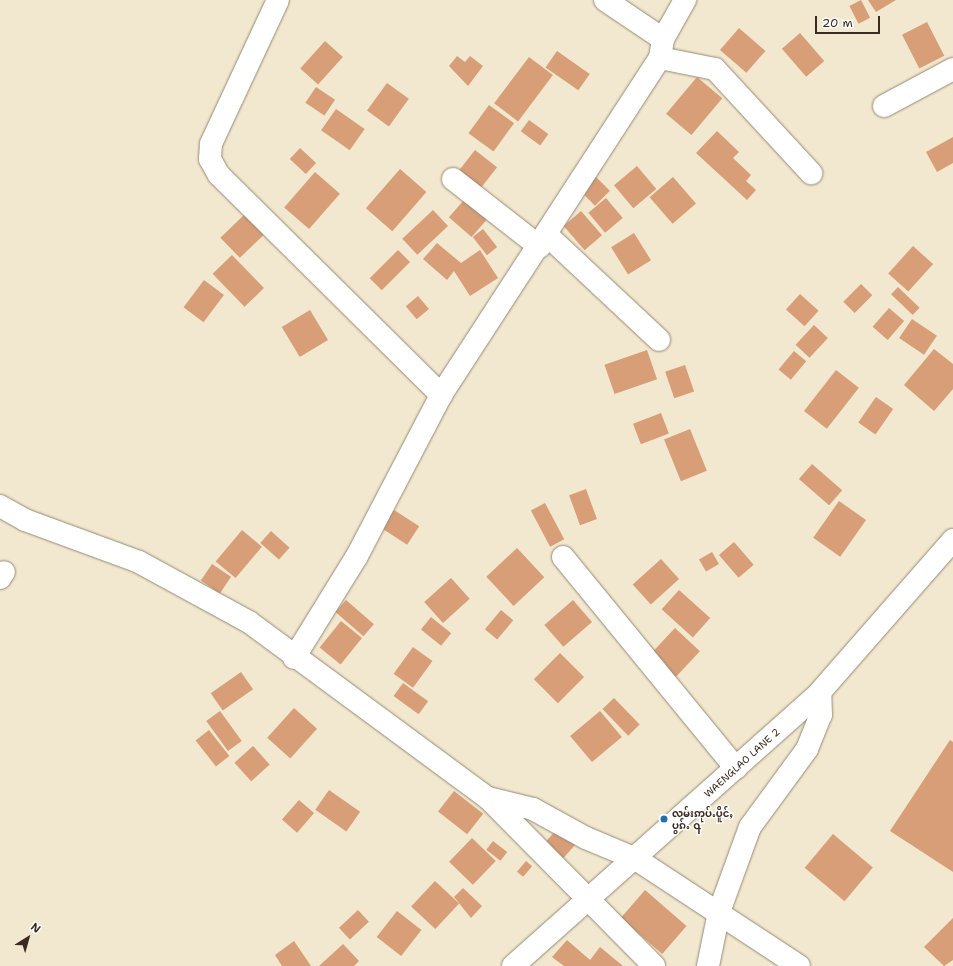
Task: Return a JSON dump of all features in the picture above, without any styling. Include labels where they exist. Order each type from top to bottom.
[{"type":"street","points":[[278,0],[211,144],[210,159],[219,175],[441,395]]},
{"type":"street","points":[[605,0],[662,49],[715,69],[810,173]]},
{"type":"street","points":[[294,658],[357,556],[441,395],[544,241],[662,49],[685,0]]},
{"type":"street","points":[[884,106],[953,69]]},
{"type":"street","points":[[453,179],[544,241],[659,340]]},
{"type":"street","points":[[0,506],[25,520],[139,562],[249,622],[294,658],[488,798],[588,902],[654,966]]},
{"type":"street","name":"WAENGLAO LANE 2","points":[[513,966],[588,902],[820,692],[953,540]]},
{"type":"street","points":[[563,557],[736,768]]},
{"type":"street","points":[[708,966],[719,912],[750,828],[806,748],[821,715],[820,692]]},
{"type":"street","points":[[488,798],[533,809],[586,838],[636,859],[719,912],[798,966]]},
{"type":"building","points":[[861,0],[870,18],[858,24],[849,6]]},
{"type":"building","points":[[868,0],[896,0],[876,12]]},
{"type":"building","points":[[927,22],[944,56],[919,69],[902,35]]},
{"type":"building","points":[[739,28],[765,51],[746,73],[720,50]]},
{"type":"building","points":[[800,33],[824,61],[806,77],[782,49]]},
{"type":"building","points":[[325,41],[343,57],[318,85],[300,68]]},
{"type":"building","points":[[557,51],[590,74],[578,90],[546,67]]},
{"type":"building","points":[[457,56],[465,62],[470,56],[483,66],[468,86],[449,66]]},
{"type":"building","points":[[529,57],[553,75],[518,121],[494,103]]},
{"type":"building","points":[[697,77],[722,98],[691,135],[666,114]]},
{"type":"building","points":[[387,83],[409,99],[389,126],[367,111]]},
{"type":"building","points":[[316,87],[335,100],[324,116],[305,103]]},
{"type":"building","points":[[489,105],[514,123],[494,152],[468,133]]},
{"type":"building","points":[[336,109],[365,129],[350,150],[321,130]]},
{"type":"building","points":[[529,120],[548,134],[540,145],[521,131]]},
{"type":"building","points":[[717,131],[739,152],[733,158],[751,175],[746,181],[756,190],[747,200],[696,153]]},
{"type":"building","points":[[953,137],[953,163],[937,172],[926,152]]},
{"type":"building","points":[[300,148],[316,163],[306,174],[290,159]]},
{"type":"building","points":[[475,150],[497,167],[478,192],[456,174]]},
{"type":"building","points":[[637,166],[656,189],[633,208],[614,185]]},
{"type":"building","points":[[400,169],[426,192],[392,231],[366,208]]},
{"type":"building","points":[[315,172],[340,194],[309,229],[284,207]]},
{"type":"building","points":[[595,176],[610,191],[595,206],[580,191]]},
{"type":"building","points":[[673,177],[696,203],[673,224],[650,197]]},
{"type":"building","points":[[606,198],[623,218],[605,233],[588,213]]},
{"type":"building","points":[[464,200],[487,220],[472,237],[449,217]]},
{"type":"building","points":[[433,210],[448,226],[417,255],[402,239]]},
{"type":"building","points":[[581,211],[602,235],[585,250],[564,226]]},
{"type":"building","points":[[247,212],[266,232],[240,258],[220,238]]},
{"type":"building","points":[[483,229],[497,247],[487,255],[473,237]]},
{"type":"building","points":[[634,233],[651,260],[628,274],[611,247]]},
{"type":"building","points":[[437,243],[461,263],[480,250],[498,278],[470,296],[454,271],[447,280],[423,259]]},
{"type":"building","points":[[913,246],[933,264],[908,292],[888,273]]},
{"type":"building","points":[[398,250],[410,262],[382,290],[370,278]]},
{"type":"building","points":[[232,255],[264,288],[245,307],[213,274]]},
{"type":"building","points":[[204,280],[224,295],[204,322],[184,307]]},
{"type":"building","points":[[861,284],[872,295],[855,313],[843,302]]},
{"type":"building","points":[[898,287],[920,308],[913,315],[891,294]]},
{"type":"building","points":[[800,294],[819,311],[805,326],[786,310]]},
{"type":"building","points":[[418,296],[429,309],[417,319],[406,306]]},
{"type":"building","points":[[889,308],[904,321],[888,340],[873,327]]},
{"type":"building","points":[[310,310],[328,340],[300,357],[282,327]]},
{"type":"building","points":[[912,319],[937,336],[924,355],[899,338]]},
{"type":"building","points":[[814,325],[828,338],[809,358],[796,345]]},
{"type":"building","points":[[934,349],[953,364],[953,389],[934,411],[904,385]]},
{"type":"building","points":[[647,350],[657,379],[615,394],[604,365]]},
{"type":"building","points":[[794,351],[806,361],[791,380],[779,369]]},
{"type":"building","points":[[685,365],[694,391],[674,398],[665,372]]},
{"type":"building","points":[[836,370],[859,388],[827,429],[804,411]]},
{"type":"building","points":[[876,397],[893,409],[875,434],[858,422]]},
{"type":"building","points":[[661,413],[669,434],[641,444],[633,424]]},
{"type":"building","points":[[690,429],[707,471],[681,481],[664,439]]},
{"type":"building","points":[[812,464],[842,490],[829,505],[799,479]]},
{"type":"building","points":[[586,489],[597,519],[580,525],[569,495]]},
{"type":"building","points":[[839,501],[866,520],[840,557],[813,538]]},
{"type":"building","points":[[545,503],[564,539],[550,547],[531,511]]},
{"type":"building","points":[[394,510],[419,526],[407,545],[382,528]]},
{"type":"building","points":[[242,530],[262,547],[236,578],[216,561]]},
{"type":"building","points":[[271,531],[290,548],[279,560],[260,543]]},
{"type":"building","points":[[734,542],[754,565],[739,578],[719,555]]},
{"type":"building","points":[[517,548],[544,577],[514,606],[486,577]]},
{"type":"building","points":[[712,552],[719,564],[706,572],[699,560]]},
{"type":"building","points":[[661,559],[679,579],[651,604],[633,584]]},
{"type":"building","points":[[212,564],[231,577],[220,593],[201,581]]},
{"type":"building","points":[[451,578],[470,599],[443,623],[424,602]]},
{"type":"building","points":[[679,590],[710,618],[693,637],[662,609]]},
{"type":"building","points":[[346,600],[374,624],[363,636],[336,612]]},
{"type":"building","points":[[573,600],[592,622],[563,647],[544,625]]},
{"type":"building","points":[[501,610],[513,620],[497,639],[485,629]]},
{"type":"building","points":[[431,617],[451,633],[441,646],[421,629]]},
{"type":"building","points":[[341,621],[362,638],[341,664],[320,647]]},
{"type":"building","points":[[675,628],[700,651],[676,677],[651,654]]},
{"type":"building","points":[[413,647],[432,661],[413,688],[394,674]]},
{"type":"building","points":[[560,653],[584,677],[558,703],[534,679]]},
{"type":"building","points":[[241,672],[253,689],[223,710],[211,693]]},
{"type":"building","points":[[403,683],[428,701],[419,714],[394,696]]},
{"type":"building","points":[[614,698],[640,725],[628,736],[602,709]]},
{"type":"building","points":[[294,708],[317,729],[290,758],[267,738]]},
{"type":"building","points":[[220,711],[242,741],[228,751],[206,721]]},
{"type":"building","points":[[600,711],[622,737],[592,762],[570,736]]},
{"type":"building","points":[[209,730],[229,756],[216,766],[196,740]]},
{"type":"building","points":[[950,740],[953,742],[953,872],[890,831]]},
{"type":"building","points":[[253,746],[270,765],[251,781],[234,763]]},
{"type":"building","points":[[329,790],[360,812],[346,831],[315,810]]},
{"type":"building","points":[[454,791],[483,814],[467,834],[438,811]]},
{"type":"building","points":[[299,800],[314,813],[297,833],[282,820]]},
{"type":"building","points":[[559,827],[577,843],[559,862],[542,846]]},
{"type":"building","points":[[833,834],[873,867],[845,901],[805,868]]},
{"type":"building","points":[[472,838],[496,861],[473,885],[449,862]]},
{"type":"building","points":[[493,841],[507,852],[500,861],[486,850]]},
{"type":"building","points":[[526,861],[532,866],[523,877],[517,872]]},
{"type":"building","points":[[435,881],[459,904],[435,929],[411,907]]},
{"type":"building","points":[[463,888],[482,906],[471,918],[454,897]]},
{"type":"building","points":[[645,890],[687,926],[662,954],[621,918]]},
{"type":"building","points":[[358,910],[369,922],[350,939],[339,928]]},
{"type":"building","points":[[397,911],[421,930],[401,956],[377,937]]},
{"type":"building","points":[[953,918],[953,960],[944,966],[924,947]]},
{"type":"building","points":[[567,940],[590,960],[600,947],[623,966],[564,966],[552,957]]},
{"type":"building","points":[[294,941],[311,966],[282,966],[275,955]]},
{"type":"building","points":[[343,944],[359,961],[354,966],[319,966]]},
{"type":"place","name":"လုမ်းဢုပ်ႉပိူင်ႇ ပွၵ်ႉ ႖","points":[[664,819]]}]
